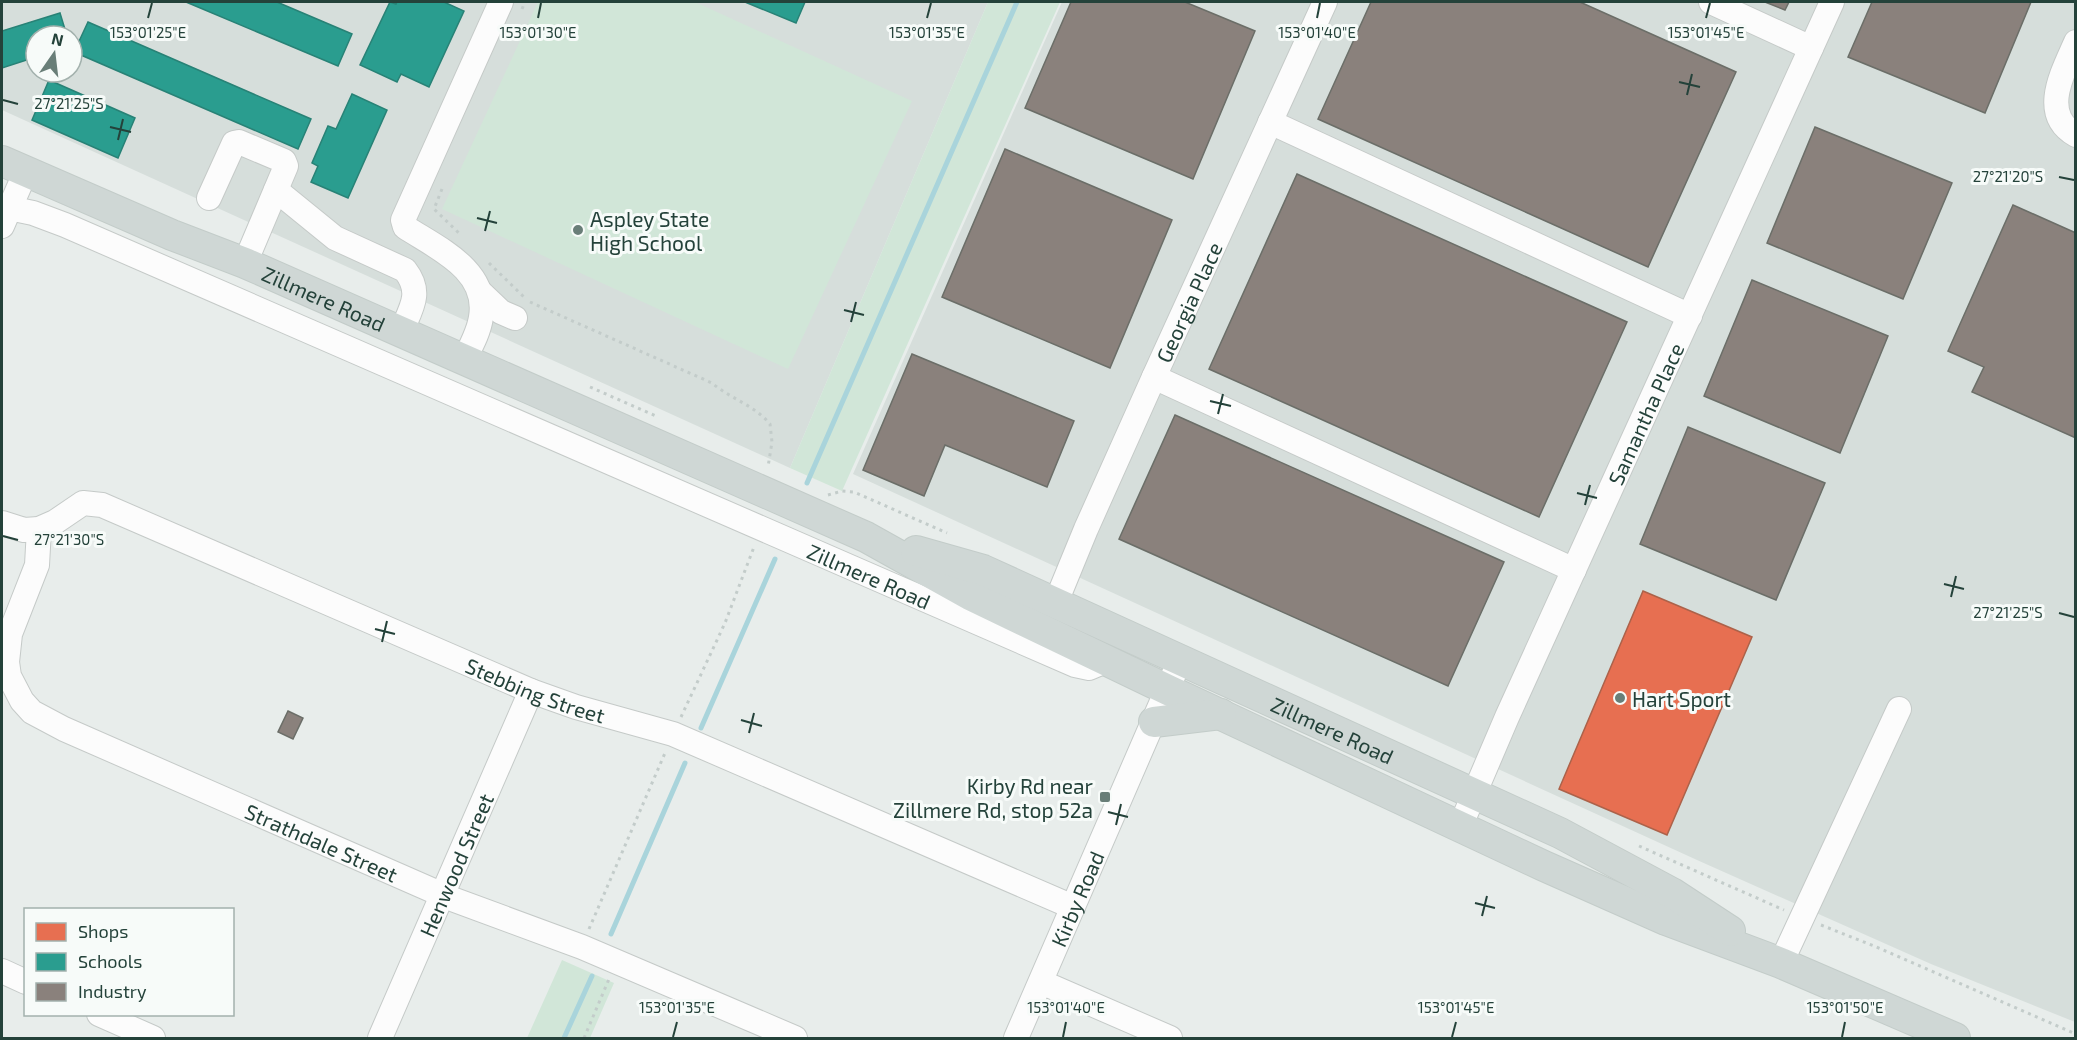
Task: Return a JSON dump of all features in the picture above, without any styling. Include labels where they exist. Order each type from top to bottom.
[{"type":"main road","name":"Zillmere Road","points":[[14,166],[161,230],[245,263],[464,360],[651,428],[709,469],[866,537],[970,595],[1168,690],[1460,827],[1666,920],[1781,963],[1940,1035]]},
{"type":"main road","name":"Zillmere Road","points":[[866,537],[983,570],[1560,833],[1672,893],[1781,963]]},
{"type":"main road","points":[[1154,722],[1221,714]]},
{"type":"street","name":"Georgia Place","points":[[1056,602],[1154,376],[1325,2]]},
{"type":"street","points":[[1711,2],[1811,48]]},
{"type":"street","name":"Samantha Place","points":[[1460,827],[1507,717],[1832,2]]},
{"type":"street","points":[[464,360],[477,333],[482,314],[477,282],[462,264],[405,227],[403,220],[511,7]]},
{"type":"street","points":[[2076,42],[2062,73],[2056,95],[2056,116],[2067,130],[2076,135]]},
{"type":"street","points":[[1270,122],[1690,316]]},
{"type":"street","points":[[209,198],[234,143],[239,142],[284,161],[286,166],[245,263]]},
{"type":"street","points":[[5,217],[14,166]]},
{"type":"street","points":[[276,190],[335,238],[405,270],[415,288],[412,305],[401,332]]},
{"type":"street","name":"Zillmere Road","points":[[5,217],[40,216],[65,225],[1075,665],[1089,668],[1108,660]]},
{"type":"street","points":[[480,292],[501,312],[514,318]]},
{"type":"street","points":[[1154,376],[1574,570]]},
{"type":"street","points":[[631,473],[651,428]]},
{"type":"street","name":"Stebbing Street","points":[[39,529],[55,522],[83,503],[102,505],[531,691],[569,705],[673,734],[1073,907]]},
{"type":"street","points":[[2,523],[24,530],[39,529]]},
{"type":"street","name":"Strathdale Street","points":[[39,529],[38,565],[10,634],[7,662],[9,676],[15,690],[32,712],[64,729],[443,894],[582,946],[795,1038]]},
{"type":"street","name":"Kirby Road","points":[[1016,1038],[1180,660]]},
{"type":"street","name":"Henwood Street","points":[[380,1038],[531,691]]},
{"type":"street","points":[[1781,963],[1899,709]]},
{"type":"street","points":[[2,971],[24,981]]},
{"type":"street","points":[[1041,982],[1170,1038]]},
{"type":"street","points":[[104,1016],[153,1038]]},
{"type":"path","points":[[511,7],[525,2]]},
{"type":"path","points":[[443,188],[434,209],[467,242]]},
{"type":"path","points":[[483,258],[537,307],[712,383],[725,394],[762,415],[770,424],[772,433],[768,466],[764,474]]},
{"type":"path","points":[[590,387],[601,390],[651,428]]},
{"type":"path","points":[[821,498],[842,491],[854,492],[948,534]]},
{"type":"path","points":[[582,946],[673,734],[717,640],[756,544]]},
{"type":"path","points":[[1630,842],[2076,1034]]},
{"type":"path","points":[[584,1038],[610,976]]},
{"type":"shaded area","name":"Aspley State High School","points":[[2,2],[988,2],[790,468],[2,110]]},
{"type":"shaded area","points":[[1062,2],[2075,2],[2075,1022],[1931,964],[1697,860],[853,474]]},
{"type":"green space","points":[[538,2],[695,2],[912,101],[788,369],[442,209]]},
{"type":"green space","points":[[988,2],[1060,2],[842,491],[790,468]]},
{"type":"green space","points":[[562,960],[614,983],[590,1038],[527,1038]]},
{"type":"building: Shops","points":[[1643,591],[1752,637],[1667,835],[1559,789]]},
{"type":"building: Schools","points":[[186,2],[277,2],[352,34],[338,66]]},
{"type":"building: Schools","points":[[390,2],[396,4],[397,2],[444,2],[464,11],[429,87],[401,74],[397,82],[360,65]]},
{"type":"building: Schools","points":[[745,2],[805,2],[796,23]]},
{"type":"building: Schools","points":[[60,13],[63,24],[25,24]]},
{"type":"building: Schools","points":[[88,22],[311,119],[298,149],[84,56],[84,31]]},
{"type":"building: Schools","points":[[24,24],[24,61],[2,68],[2,31]]},
{"type":"building: Schools","points":[[47,84],[58,84],[135,118],[118,158],[32,120]]},
{"type":"building: Schools","points":[[352,94],[387,110],[348,198],[311,182],[318,166],[312,163],[328,126],[336,129]]},
{"type":"building: Industry","points":[[1071,2],[1185,2],[1255,31],[1193,179],[1025,108]]},
{"type":"building: Industry","points":[[1371,2],[1580,2],[1736,72],[1648,267],[1318,119]]},
{"type":"building: Industry","points":[[1765,2],[1789,2],[1785,10]]},
{"type":"building: Industry","points":[[1872,2],[2031,2],[1985,113],[1848,57]]},
{"type":"building: Industry","points":[[1815,127],[1952,183],[1903,299],[1767,243]]},
{"type":"building: Industry","points":[[1005,149],[1172,220],[1110,368],[942,297]]},
{"type":"building: Industry","points":[[1297,174],[1627,322],[1539,517],[1209,369]]},
{"type":"building: Industry","points":[[2013,205],[2076,233],[2076,438],[1972,392],[1984,367],[1948,351]]},
{"type":"building: Industry","points":[[1752,280],[1888,336],[1840,453],[1704,396]]},
{"type":"building: Industry","points":[[912,354],[1074,421],[1047,487],[945,445],[924,496],[863,470]]},
{"type":"building: Industry","points":[[1175,415],[1504,562],[1448,686],[1119,539]]},
{"type":"building: Industry","points":[[1688,427],[1825,483],[1776,600],[1640,544]]},
{"type":"building: Industry","points":[[288,711],[303,718],[293,739],[278,732]]},
{"type":"waterway","points":[[807,483],[1017,2]]},
{"type":"waterway","points":[[701,728],[775,559]]},
{"type":"waterway","points":[[611,934],[685,763]]},
{"type":"waterway","points":[[564,1038],[592,976]]},
{"type":"place","name":"Aspley State High School","points":[[578,230]]},
{"type":"place","name":"Hart Sport","points":[[1620,698]]},
{"type":"place","name":"Kirby Rd near Zillmere Rd, stop 52a","points":[[1105,797]]}]
